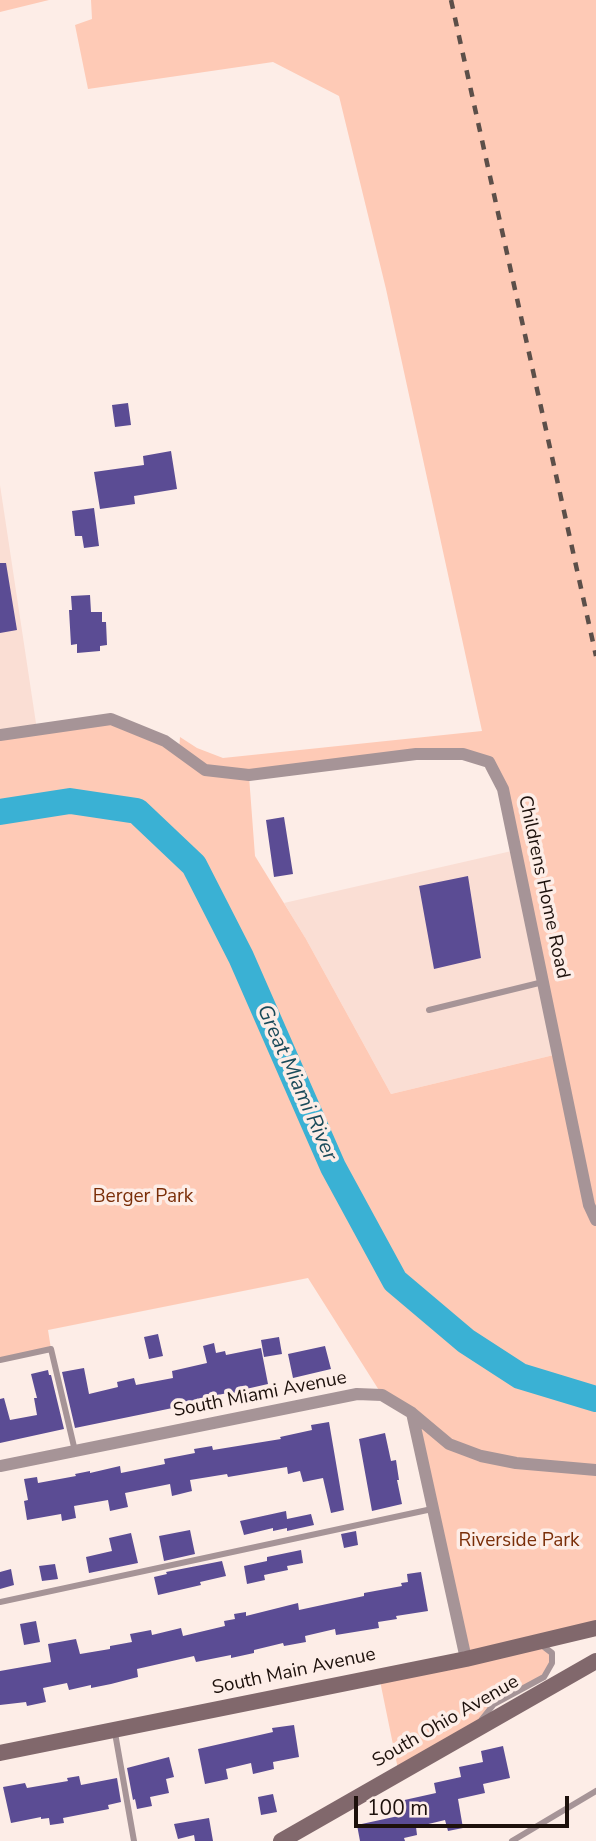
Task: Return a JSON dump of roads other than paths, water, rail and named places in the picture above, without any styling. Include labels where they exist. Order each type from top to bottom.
[{"type":"main road","name":"South Main Avenue","points":[[0,1753],[466,1659],[596,1628]]},
{"type":"main road","name":"South Ohio Avenue","points":[[281,1841],[596,1661]]},
{"type":"street","name":"Childrens Home Road","points":[[0,735],[111,719],[165,741],[205,770],[249,775],[416,754],[463,754],[489,762],[503,789],[589,1205],[596,1220]]},
{"type":"street","name":"South Miami Avenue","points":[[0,1466],[357,1394],[382,1395],[412,1413],[449,1444],[481,1456],[516,1463],[596,1470]]},
{"type":"street","points":[[412,1413],[466,1659]]},
{"type":"lane","points":[[429,1010],[543,982]]},
{"type":"lane","points":[[0,1360],[51,1349],[75,1451]]},
{"type":"lane","points":[[0,1602],[434,1509]]},
{"type":"lane","points":[[472,1732],[494,1704],[544,1677],[552,1662],[552,1653],[539,1643]]},
{"type":"lane","points":[[115,1731],[134,1841]]},
{"type":"lane","points":[[512,1841],[596,1791]]},
{"type":"waterway","name":"Great Miami River","points":[[0,812],[70,801],[137,811],[194,865],[241,957],[333,1167],[395,1281],[466,1341],[520,1376],[596,1399]]},
{"type":"railway","points":[[451,0],[596,656]]},
{"type":"park label","name":"Berger Park","points":[[143,1197]]},
{"type":"park label","name":"Riverside Park","points":[[519,1541]]}]
